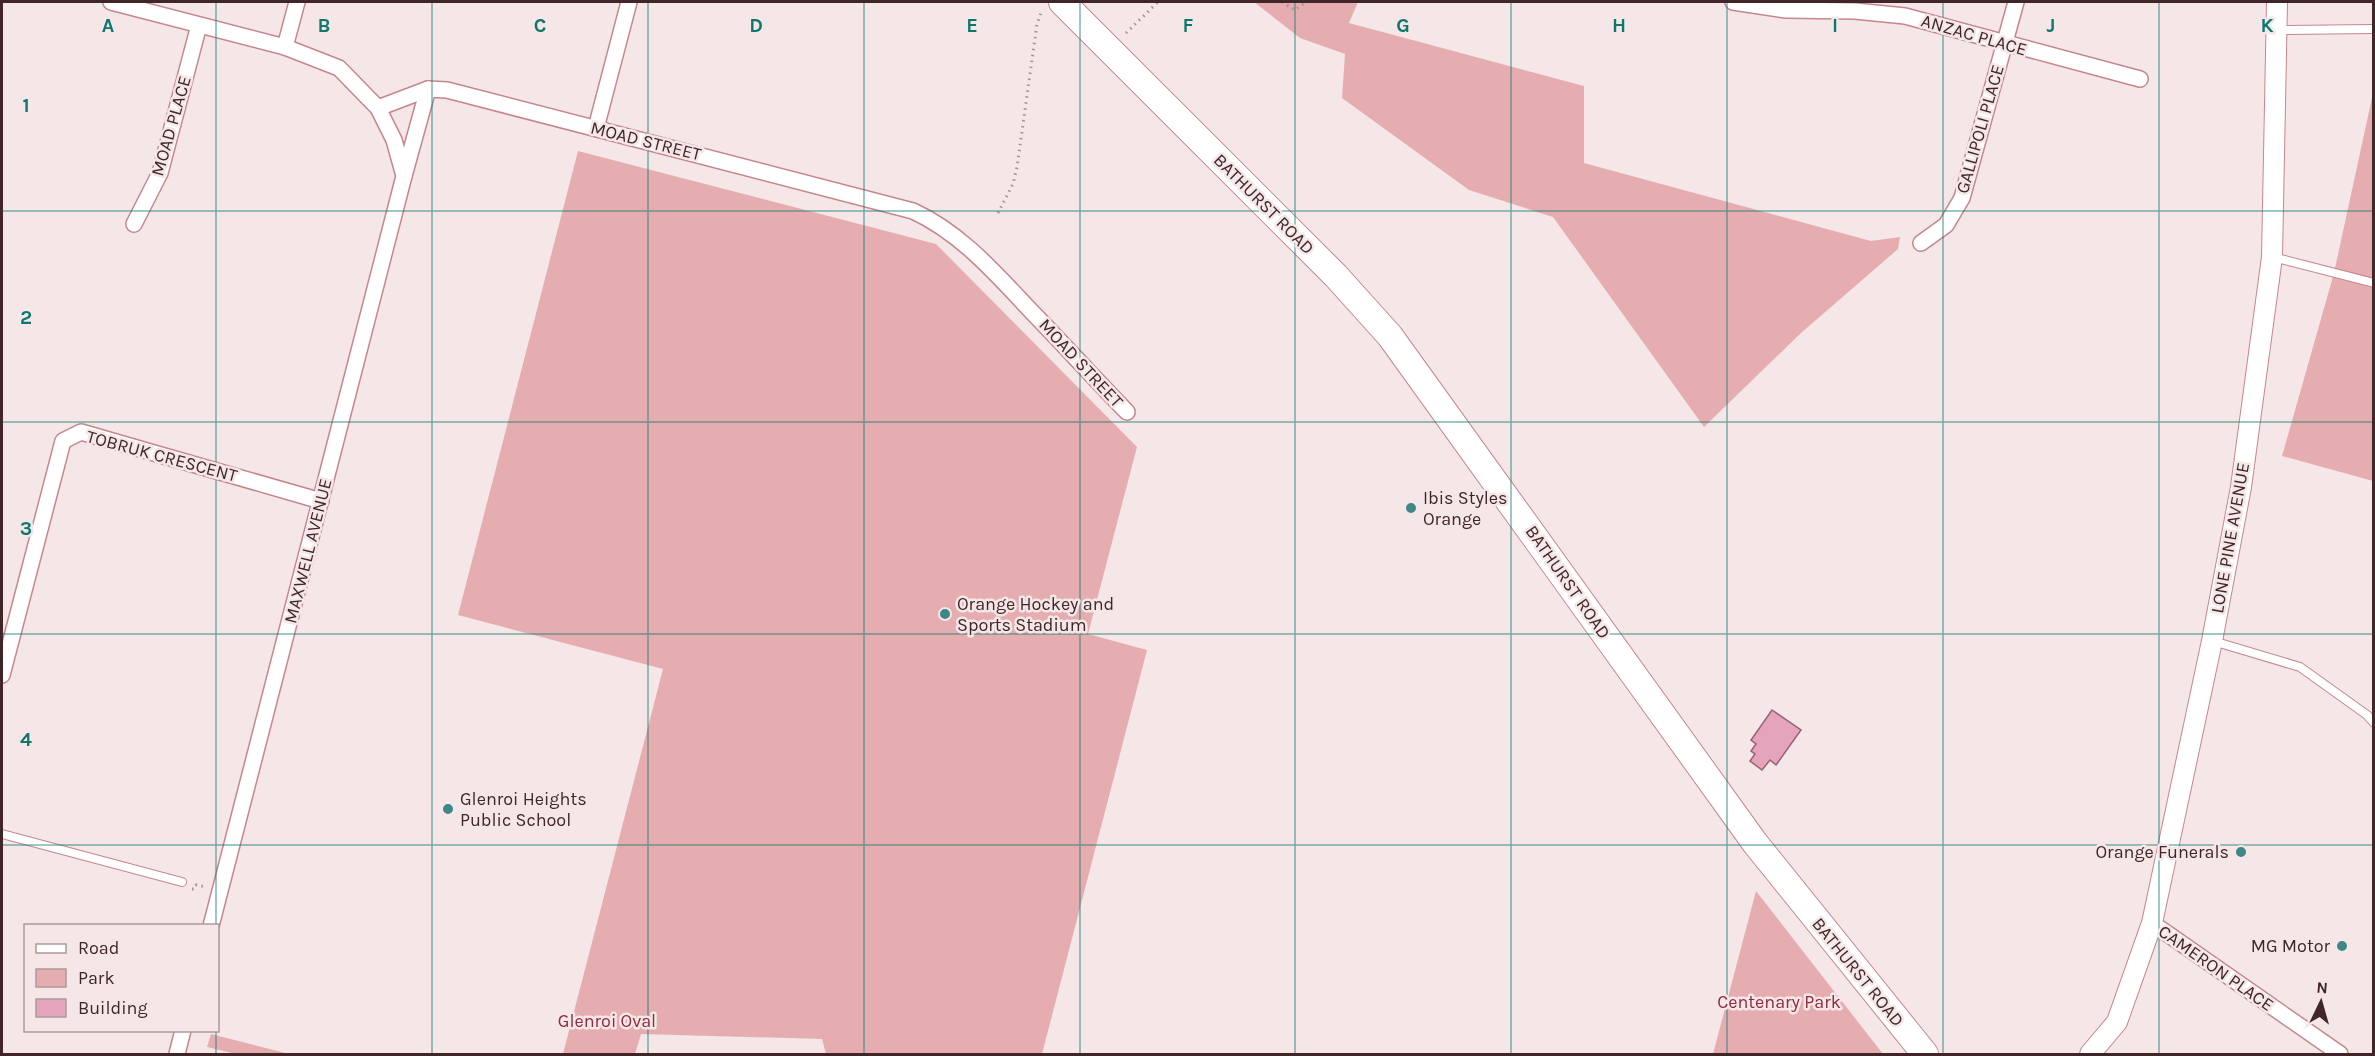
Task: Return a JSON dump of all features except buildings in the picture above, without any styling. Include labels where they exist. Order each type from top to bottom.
[{"type":"highway","name":"BATHURST ROAD","points":[[1053,4],[1336,276],[1390,336],[1755,843],[1925,1054]]},
{"type":"street","points":[[111,2],[285,47],[339,68],[378,108]]},
{"type":"street","points":[[285,47],[297,2]]},
{"type":"street","points":[[596,128],[629,2]]},
{"type":"street","name":"ANZAC PLACE","points":[[1733,2],[1786,10],[1855,11],[1905,16],[2140,79]]},
{"type":"street","name":"GALLIPOLI PLACE","points":[[1921,243],[1946,225],[1962,198],[2016,2]]},
{"type":"street","name":"LONE PINE AVENUE","points":[[2090,1054],[2117,1022],[2152,923],[2212,641],[2241,487],[2272,257],[2277,2]]},
{"type":"street","name":"MOAD PLACE","points":[[134,224],[160,173],[199,25]]},
{"type":"street","name":"MOAD STREET","points":[[378,108],[428,89],[447,90],[898,206],[936,222],[958,238],[994,271],[1127,412]]},
{"type":"street","name":"MAXWELL AVENUE","points":[[212,924],[428,89]]},
{"type":"street","name":"MAXWELL AVENUE","points":[[378,108],[394,140],[404,176]]},
{"type":"street","name":"TOBRUK CRESCENT","points":[[2,675],[63,441],[81,432],[321,501]]},
{"type":"street","name":"CAMERON PLACE","points":[[2152,923],[2340,1054]]},
{"type":"street","points":[[177,1054],[182,1032]]},
{"type":"lane","points":[[2278,30],[2373,29]]},
{"type":"lane","points":[[2272,257],[2373,283]]},
{"type":"lane","points":[[2212,641],[2300,667],[2367,716],[2373,723]]},
{"type":"lane","points":[[2,834],[182,882]]},
{"type":"path","points":[[1126,33],[1158,2]]},
{"type":"path","points":[[1282,2],[1295,10],[1306,2]]},
{"type":"path","points":[[998,213],[1013,184],[1017,166],[1040,12],[1053,4]]},
{"type":"path","points":[[182,882],[188,881],[188,887],[194,889],[196,885],[220,891]]},
{"type":"green space","points":[[1254,2],[1358,2],[1349,23],[1584,86],[1584,163],[1871,241],[1900,237],[1898,249],[1801,333],[1704,427],[1553,217],[1469,190],[1342,98],[1345,54],[1300,38]]},
{"type":"green space","points":[[2373,93],[2373,481],[2282,456],[2334,273]]},
{"type":"green space","name":"Glenroi Oval","points":[[578,151],[936,244],[1137,447],[1088,634],[1147,650],[1042,1054],[826,1054],[822,1039],[641,1034],[635,1054],[563,1054],[663,669],[458,615]]},
{"type":"green space","name":"Centenary Park","points":[[1756,891],[1883,1054],[1713,1054]]},
{"type":"green space","points":[[211,1034],[289,1054],[236,1054],[207,1047]]},
{"type":"place","name":"Ibis Styles Orange","points":[[1411,508]]},
{"type":"place","name":"Orange Hockey and Sports Stadium","points":[[945,614]]},
{"type":"place","name":"Glenroi Heights Public School","points":[[448,809]]},
{"type":"place","name":"Orange Funerals","points":[[2241,852]]},
{"type":"place","name":"MG Motor","points":[[2342,946]]}]
